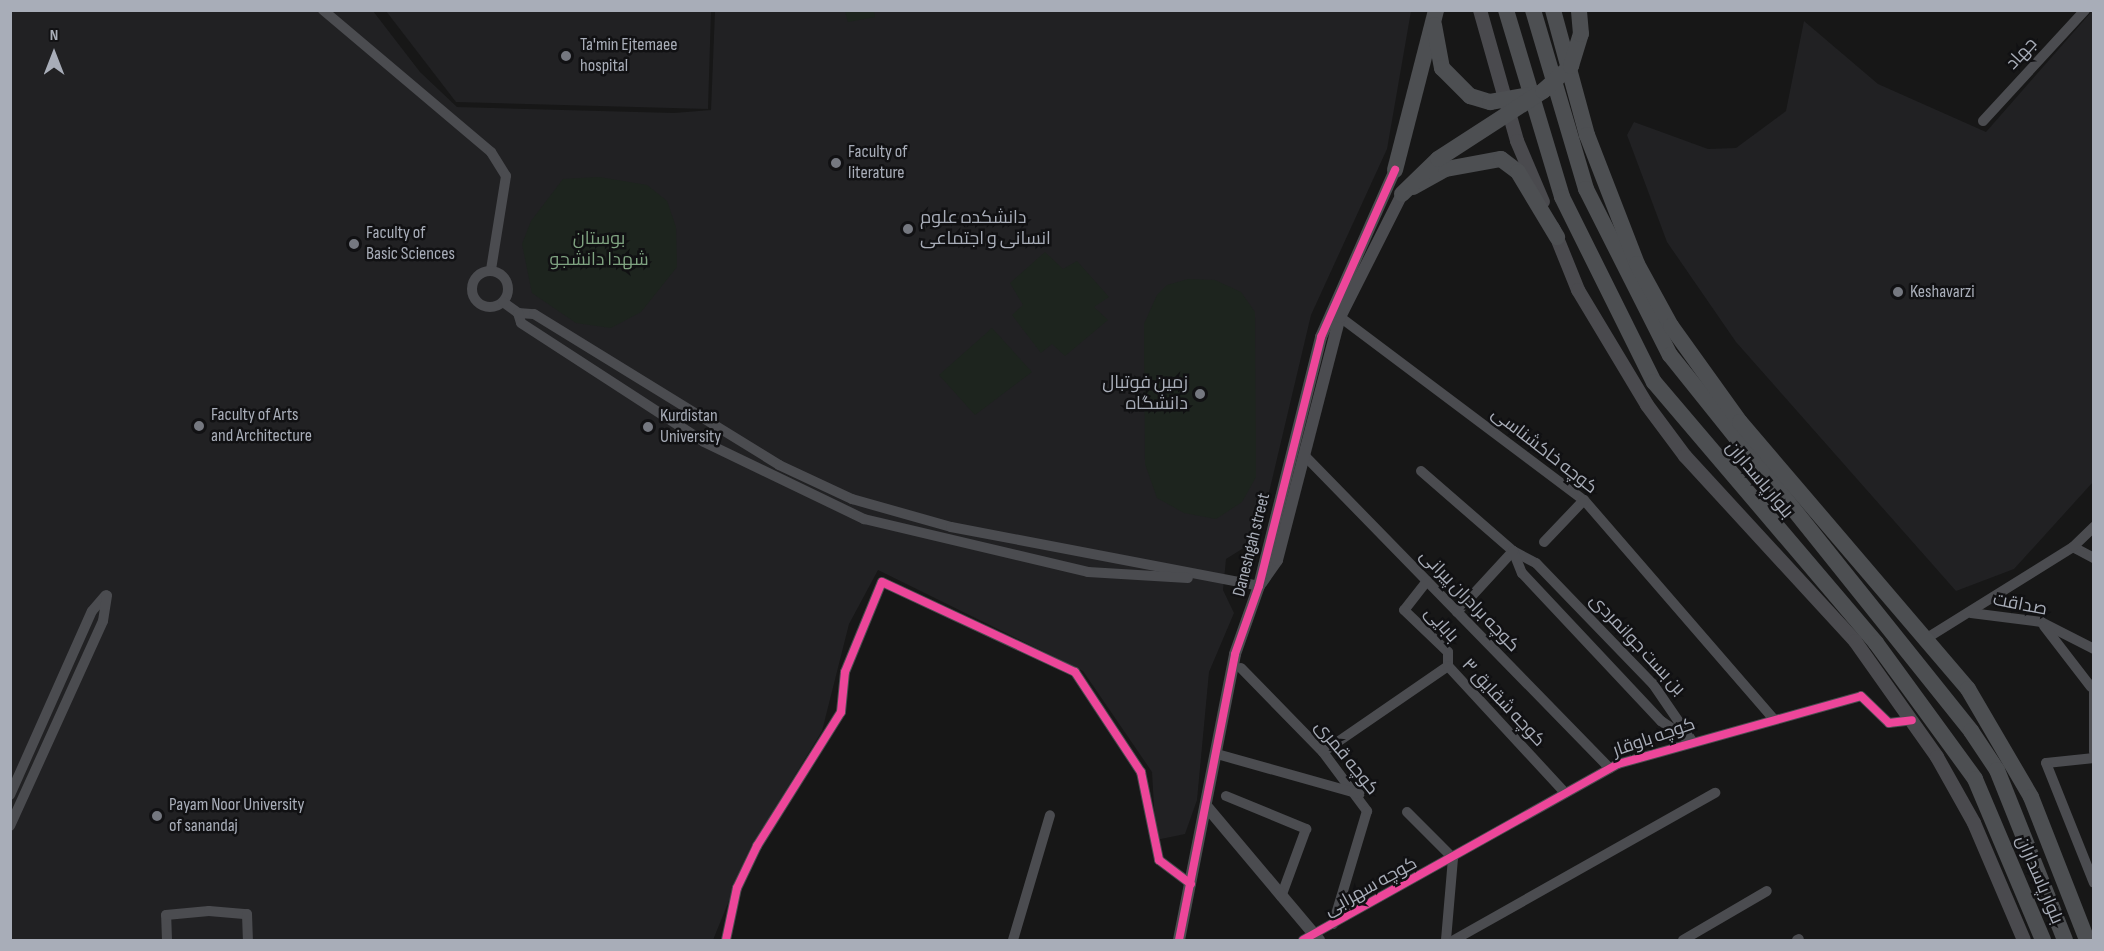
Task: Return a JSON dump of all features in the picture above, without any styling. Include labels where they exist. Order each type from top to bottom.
[{"type":"main road","points":[[1480,10],[1517,141],[1578,290],[1647,405],[1685,456],[1855,641],[1912,720],[1974,823],[2024,940]]},
{"type":"main road","name":"بلوار پاسداران","points":[[1506,10],[1562,197],[1654,382],[1876,643],[1975,779],[2043,940]]},
{"type":"main road","name":"بلوار پاسداران","points":[[1533,10],[1586,189],[1670,356],[1971,731],[1997,770],[2065,940]]},
{"type":"main road","points":[[1553,10],[1587,135],[1637,264],[1704,376],[1968,689],[2018,773],[2087,940]]},
{"type":"main road","points":[[1402,194],[1438,159],[1543,92],[1571,66],[1581,34],[1579,10]]},
{"type":"main road","points":[[1435,18],[1442,68],[1470,96],[1490,102],[1543,92]]},
{"type":"main road","points":[[1395,170],[1435,18]]},
{"type":"main road","points":[[1402,194],[1446,169],[1501,159],[1518,172],[1557,237]]},
{"type":"main road","points":[[1604,223],[1619,214]]},
{"type":"main road","points":[[1971,731],[2018,773]]},
{"type":"street","points":[[323,10],[491,152],[506,176],[491,270]]},
{"type":"street","name":"جهاد","points":[[1983,121],[2085,10]]},
{"type":"street","name":"Daneshgah street","points":[[1179,940],[1207,807],[1235,654],[1258,586],[1328,313],[1395,170]]},
{"type":"street","name":"Daneshgah street","points":[[1258,586],[1277,560],[1340,317],[1402,194]]},
{"type":"street","points":[[491,270],[506,280],[503,302]]},
{"type":"street","points":[[491,270],[475,278],[473,296],[486,307],[503,302]]},
{"type":"street","points":[[503,302],[518,313],[534,314],[779,465],[852,499],[951,527],[1258,586]]},
{"type":"street","points":[[518,313],[521,323],[723,452],[864,519],[948,541],[1088,572],[1224,578]]},
{"type":"street","name":"کوچه خاکشناسی","points":[[1340,317],[1584,500],[1774,719]]},
{"type":"street","name":"کوچه برادران پیرانی","points":[[1304,455],[1610,769]]},
{"type":"street","name":"بن بست جوانمردی","points":[[1421,471],[1513,551],[1536,563],[1653,684],[1692,741]]},
{"type":"street","points":[[1544,542],[1584,500]]},
{"type":"street","points":[[948,541],[951,527]]},
{"type":"street","points":[[1927,638],[1971,613],[2073,547],[2094,527]]},
{"type":"street","points":[[2073,547],[2094,558]]},
{"type":"street","points":[[1457,612],[1513,551]]},
{"type":"street","name":"بن بست جوانمردی","points":[[1513,551],[1522,573],[1661,722],[1692,741]]},
{"type":"street","name":"بابایی","points":[[1427,581],[1404,610],[1448,652],[1448,666]]},
{"type":"street","points":[[726,940],[737,888],[757,846],[841,712],[845,672],[882,582],[1075,672],[1141,772],[1159,860],[1191,884]]},
{"type":"street","points":[[10,795],[92,611],[107,595],[104,621],[10,826]]},
{"type":"street","name":"صداقت","points":[[1971,613],[2041,622],[2094,649]]},
{"type":"street","points":[[2041,622],[2092,686],[2094,752]]},
{"type":"street","name":"کوچه شقایق ۳","points":[[1323,752],[1448,666],[1564,793]]},
{"type":"street","name":"کوچه قمری","points":[[1241,668],[1323,752],[1359,794],[1367,811],[1334,924]]},
{"type":"street","name":"کوچه باوقار","points":[[1453,858],[1564,793],[1610,769],[1692,741],[1861,696],[1889,723],[1912,720]]},
{"type":"street","points":[[1217,754],[1359,794]]},
{"type":"street","points":[[2094,758],[2046,763],[2094,883]]},
{"type":"street","points":[[1454,940],[1715,793]]},
{"type":"street","points":[[1226,796],[1306,829],[1281,897]]},
{"type":"street","points":[[1207,807],[1281,897],[1312,939]]},
{"type":"street","points":[[1407,812],[1453,858],[1446,940]]},
{"type":"street","points":[[1013,940],[1050,815]]},
{"type":"street","name":"کوچه سهرابی","points":[[1312,939],[1334,924],[1453,858]]},
{"type":"street","points":[[1683,940],[1767,891]]},
{"type":"street","points":[[167,940],[166,915],[209,911],[247,914],[248,940]]},
{"type":"shaded area","name":"Keshavarzi","points":[[2093,10],[2093,482],[2014,569],[1956,591],[1736,342],[1667,242],[1627,135],[1634,122],[1708,149],[1736,148],[1786,111],[1804,21],[1878,84],[1986,132]]},
{"type":"shaded area","name":"Kurdistan University","points":[[10,11],[373,11],[420,72],[457,107],[674,113],[711,110],[715,11],[1411,11],[1387,149],[1311,315],[1258,539],[1226,559],[1223,590],[1234,613],[1209,672],[1197,800],[1185,834],[1156,840],[1152,772],[1083,671],[878,570],[849,624],[822,731],[750,849],[713,940],[11,940]]},
{"type":"shaded area","name":"Ta'min Ejtemaee hospital","points":[[386,11],[711,11],[708,109],[456,102]]},
{"type":"green space","points":[[845,11],[874,11],[875,17],[848,22]]},
{"type":"green space","name":"بوستان شهدا دانشجو","points":[[599,177],[647,185],[667,201],[676,227],[677,267],[641,312],[611,328],[576,323],[532,293],[522,244],[531,221],[563,179]]},
{"type":"green space","points":[[1045,252],[1063,269],[1077,261],[1109,297],[1094,307],[1108,320],[1065,356],[1052,344],[1041,353],[1012,315],[1023,305],[1010,283]]},
{"type":"green space","name":"زمین فوتبال دانشگاه","points":[[1188,279],[1215,280],[1241,292],[1255,312],[1256,477],[1242,502],[1216,519],[1184,513],[1157,498],[1145,464],[1144,324],[1157,295],[1167,285]]},
{"type":"green space","points":[[992,328],[1032,372],[975,415],[939,375]]},
{"type":"cycle path","points":[[1179,940],[1235,654],[1259,586],[1321,337],[1395,170]]},
{"type":"cycle path","points":[[726,940],[737,888],[757,846],[841,712],[845,672],[882,582],[1075,672],[1141,772],[1159,860],[1191,884]]},
{"type":"cycle path","points":[[1303,940],[1618,764],[1861,696],[1889,723],[1912,720]]},
{"type":"place","name":"Ta'min Ejtemaee hospital","points":[[566,56]]},
{"type":"place","name":"Faculty of literature","points":[[836,163]]},
{"type":"place","name":"دانشکده علوم انسانی و اجتماعی","points":[[908,229]]},
{"type":"place","name":"Faculty of Basic Sciences","points":[[354,244]]},
{"type":"place","name":"Keshavarzi","points":[[1898,292]]},
{"type":"place","name":"زمین فوتبال دانشگاه","points":[[1200,394]]},
{"type":"place","name":"Faculty of Arts and Architecture","points":[[199,426]]},
{"type":"place","name":"Kurdistan University","points":[[648,427]]},
{"type":"place","name":"Payam Noor University of sanandaj","points":[[157,816]]}]
